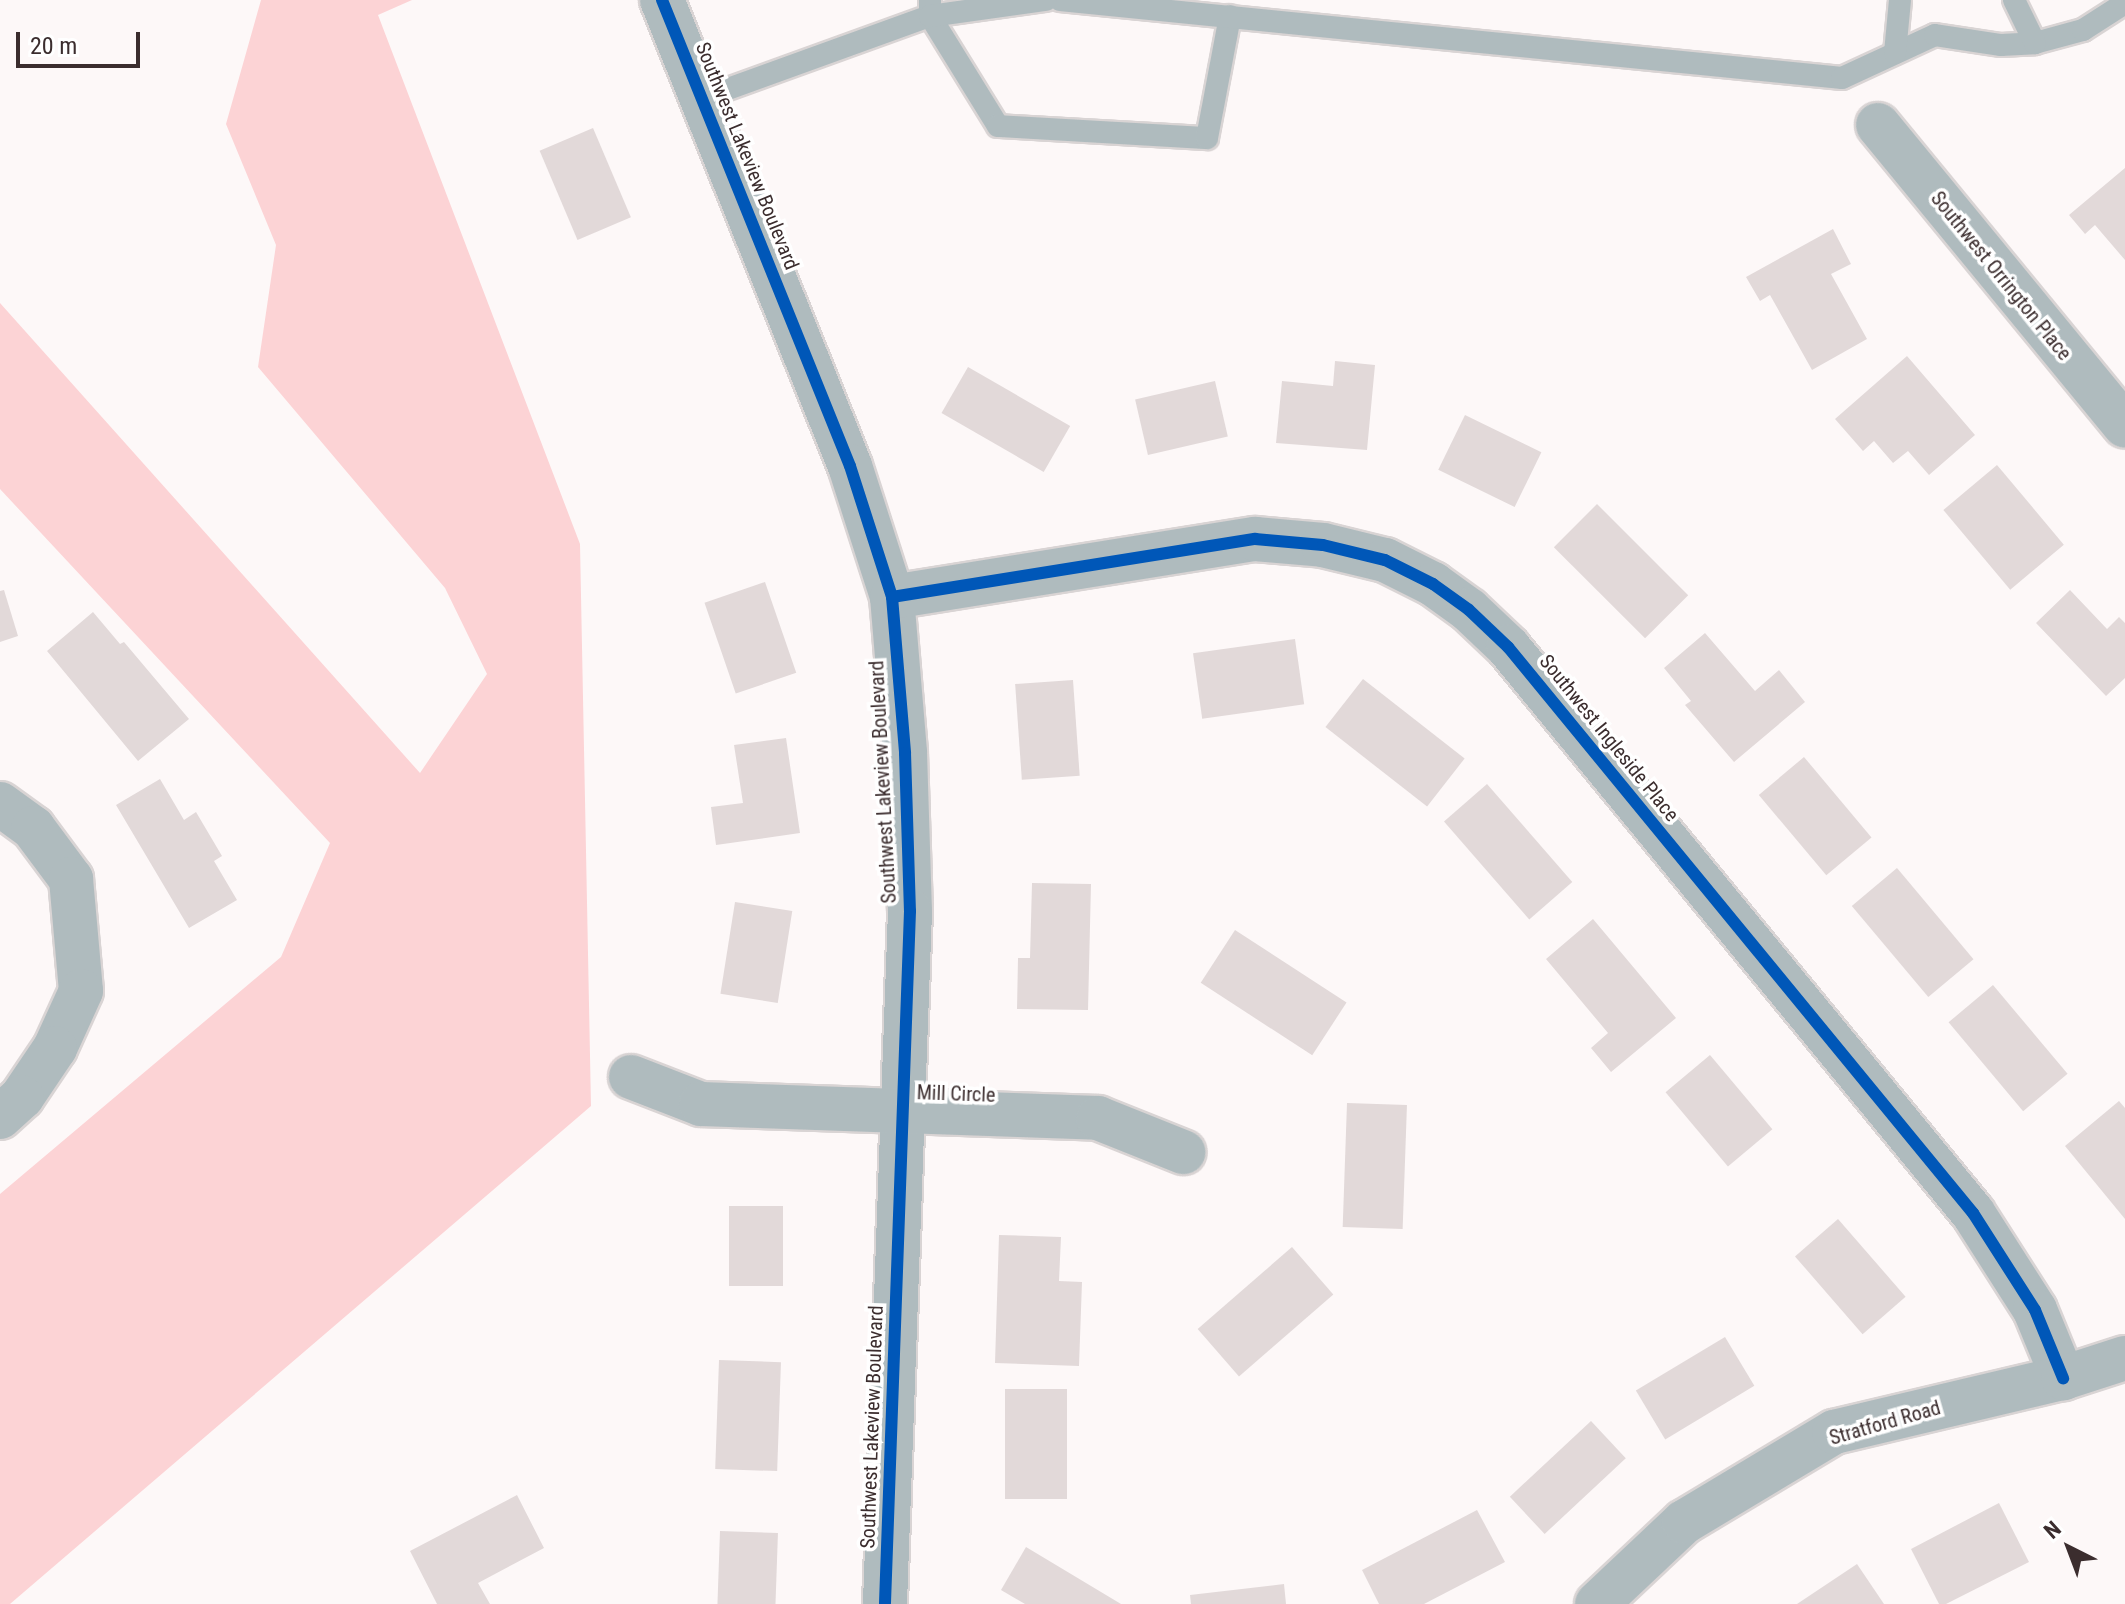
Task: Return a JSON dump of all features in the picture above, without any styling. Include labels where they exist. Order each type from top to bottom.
[{"type":"street","name":"Southwest Lakeview Boulevard","points":[[662,0],[850,466],[892,597],[905,753],[910,911],[885,1604]]},
{"type":"street","name":"Southwest Orrington Place","points":[[1878,125],[2125,426]]},
{"type":"street","name":"Southwest Ingleside Place","points":[[892,597],[1255,539],[1323,545],[1385,560],[1433,584],[1469,610],[1508,647],[1973,1213],[2035,1310],[2063,1378]]},
{"type":"street","points":[[0,804],[33,828],[71,879],[79,937],[81,991],[55,1048],[22,1097],[0,1117]]},
{"type":"street","name":"Mill Circle","points":[[631,1077],[701,1104],[1098,1118],[1183,1152]]},
{"type":"street","name":"Stratford Road","points":[[1597,1604],[1684,1522],[1834,1432],[2063,1378],[2125,1358]]},
{"type":"lane","points":[[703,98],[930,8],[1046,0]]},
{"type":"lane","points":[[1060,0],[1842,78],[1935,35],[2001,45],[2035,43],[2083,30],[2125,3]]},
{"type":"lane","points":[[1895,53],[1900,0]]},
{"type":"lane","points":[[2014,0],[2035,43]]},
{"type":"lane","points":[[930,8],[998,126],[1207,138],[1230,16]]},
{"type":"shaded area","points":[[261,0],[412,0],[378,15],[580,544],[591,1106],[10,1604],[0,1604],[0,1194],[281,957],[330,843],[0,489],[0,303],[420,773],[487,674],[445,588],[258,367],[276,245],[226,124]]},
{"type":"building","points":[[593,128],[631,217],[578,240],[540,151]]},
{"type":"building","points":[[2125,168],[2125,260],[2095,225],[2085,234],[2069,215]]},
{"type":"building","points":[[1833,229],[1851,264],[1831,274],[1867,339],[1812,370],[1770,295],[1760,301],[1746,277]]},
{"type":"building","points":[[1907,356],[1975,435],[1929,475],[1908,451],[1893,463],[1874,441],[1863,451],[1835,419]]},
{"type":"building","points":[[1335,361],[1375,365],[1367,450],[1276,443],[1282,381],[1333,386]]},
{"type":"building","points":[[968,367],[1070,426],[1044,472],[942,413]]},
{"type":"building","points":[[1215,381],[1228,437],[1148,455],[1135,399]]},
{"type":"building","points":[[1465,415],[1541,452],[1515,507],[1438,470]]},
{"type":"building","points":[[1997,465],[2064,545],[2010,590],[1943,510]]},
{"type":"building","points":[[1597,504],[1688,595],[1645,638],[1554,547]]},
{"type":"building","points":[[765,582],[796,673],[736,694],[704,603]]},
{"type":"building","points":[[4,590],[18,636],[0,642],[0,591]]},
{"type":"building","points":[[2070,590],[2107,629],[2119,617],[2125,623],[2125,678],[2106,696],[2036,623]]},
{"type":"building","points":[[93,612],[120,644],[124,642],[189,719],[138,761],[47,651]]},
{"type":"building","points":[[1705,633],[1755,691],[1779,670],[1805,702],[1734,762],[1685,705],[1691,701],[1664,668]]},
{"type":"building","points":[[1295,639],[1304,704],[1202,719],[1193,653]]},
{"type":"building","points":[[1363,679],[1465,758],[1427,806],[1325,727]]},
{"type":"building","points":[[1073,680],[1080,776],[1022,780],[1015,684]]},
{"type":"building","points":[[786,738],[800,833],[716,845],[711,807],[743,803],[734,745]]},
{"type":"building","points":[[1804,757],[1871,837],[1826,875],[1759,795]]},
{"type":"building","points":[[160,779],[184,820],[196,812],[222,856],[214,861],[237,900],[189,928],[116,805]]},
{"type":"building","points":[[1487,784],[1572,882],[1529,920],[1444,821]]},
{"type":"building","points":[[1897,868],[1973,959],[1928,997],[1852,906]]},
{"type":"building","points":[[1032,883],[1091,884],[1088,1010],[1017,1009],[1018,958],[1030,958]]},
{"type":"building","points":[[735,902],[792,911],[778,1003],[720,994]]},
{"type":"building","points":[[1593,919],[1676,1018],[1611,1072],[1591,1048],[1608,1033],[1546,959]]},
{"type":"building","points":[[1235,930],[1347,1002],[1312,1055],[1201,983]]},
{"type":"building","points":[[1993,985],[2068,1074],[2023,1111],[1949,1022]]},
{"type":"building","points":[[1710,1055],[1772,1129],[1728,1167],[1666,1092]]},
{"type":"building","points":[[2119,1101],[2125,1108],[2125,1219],[2065,1146]]},
{"type":"building","points":[[1347,1103],[1407,1105],[1403,1229],[1343,1227]]},
{"type":"building","points":[[729,1206],[783,1206],[783,1286],[729,1286]]},
{"type":"building","points":[[1838,1219],[1906,1297],[1863,1334],[1795,1256]]},
{"type":"building","points":[[999,1235],[1061,1237],[1059,1281],[1082,1282],[1079,1366],[995,1363]]},
{"type":"building","points":[[1292,1247],[1333,1295],[1239,1377],[1198,1329]]},
{"type":"building","points":[[1725,1337],[1754,1386],[1665,1439],[1636,1391]]},
{"type":"building","points":[[719,1360],[781,1362],[777,1471],[715,1469]]},
{"type":"building","points":[[1005,1389],[1067,1389],[1067,1499],[1005,1499]]},
{"type":"building","points":[[1591,1421],[1626,1458],[1545,1534],[1510,1497]]},
{"type":"building","points":[[517,1495],[544,1548],[478,1583],[490,1604],[437,1604],[410,1551]]},
{"type":"building","points":[[1999,1503],[2029,1562],[1946,1604],[1939,1604],[1911,1549]]},
{"type":"building","points":[[1477,1510],[1505,1562],[1424,1604],[1379,1604],[1362,1570]]},
{"type":"building","points":[[720,1531],[778,1533],[775,1604],[717,1604]]},
{"type":"building","points":[[1026,1547],[1121,1604],[1025,1604],[1001,1590]]},
{"type":"building","points":[[1857,1564],[1884,1604],[1797,1604]]},
{"type":"building","points":[[1284,1584],[1286,1604],[1191,1604],[1190,1595]]},
{"type":"cycle path","points":[[662,0],[850,466],[892,597],[905,753],[910,911],[885,1604]]},
{"type":"cycle path","points":[[892,597],[1255,539],[1323,545],[1385,560],[1433,584],[1469,610],[1508,647],[1973,1213],[2035,1310],[2063,1378]]}]
